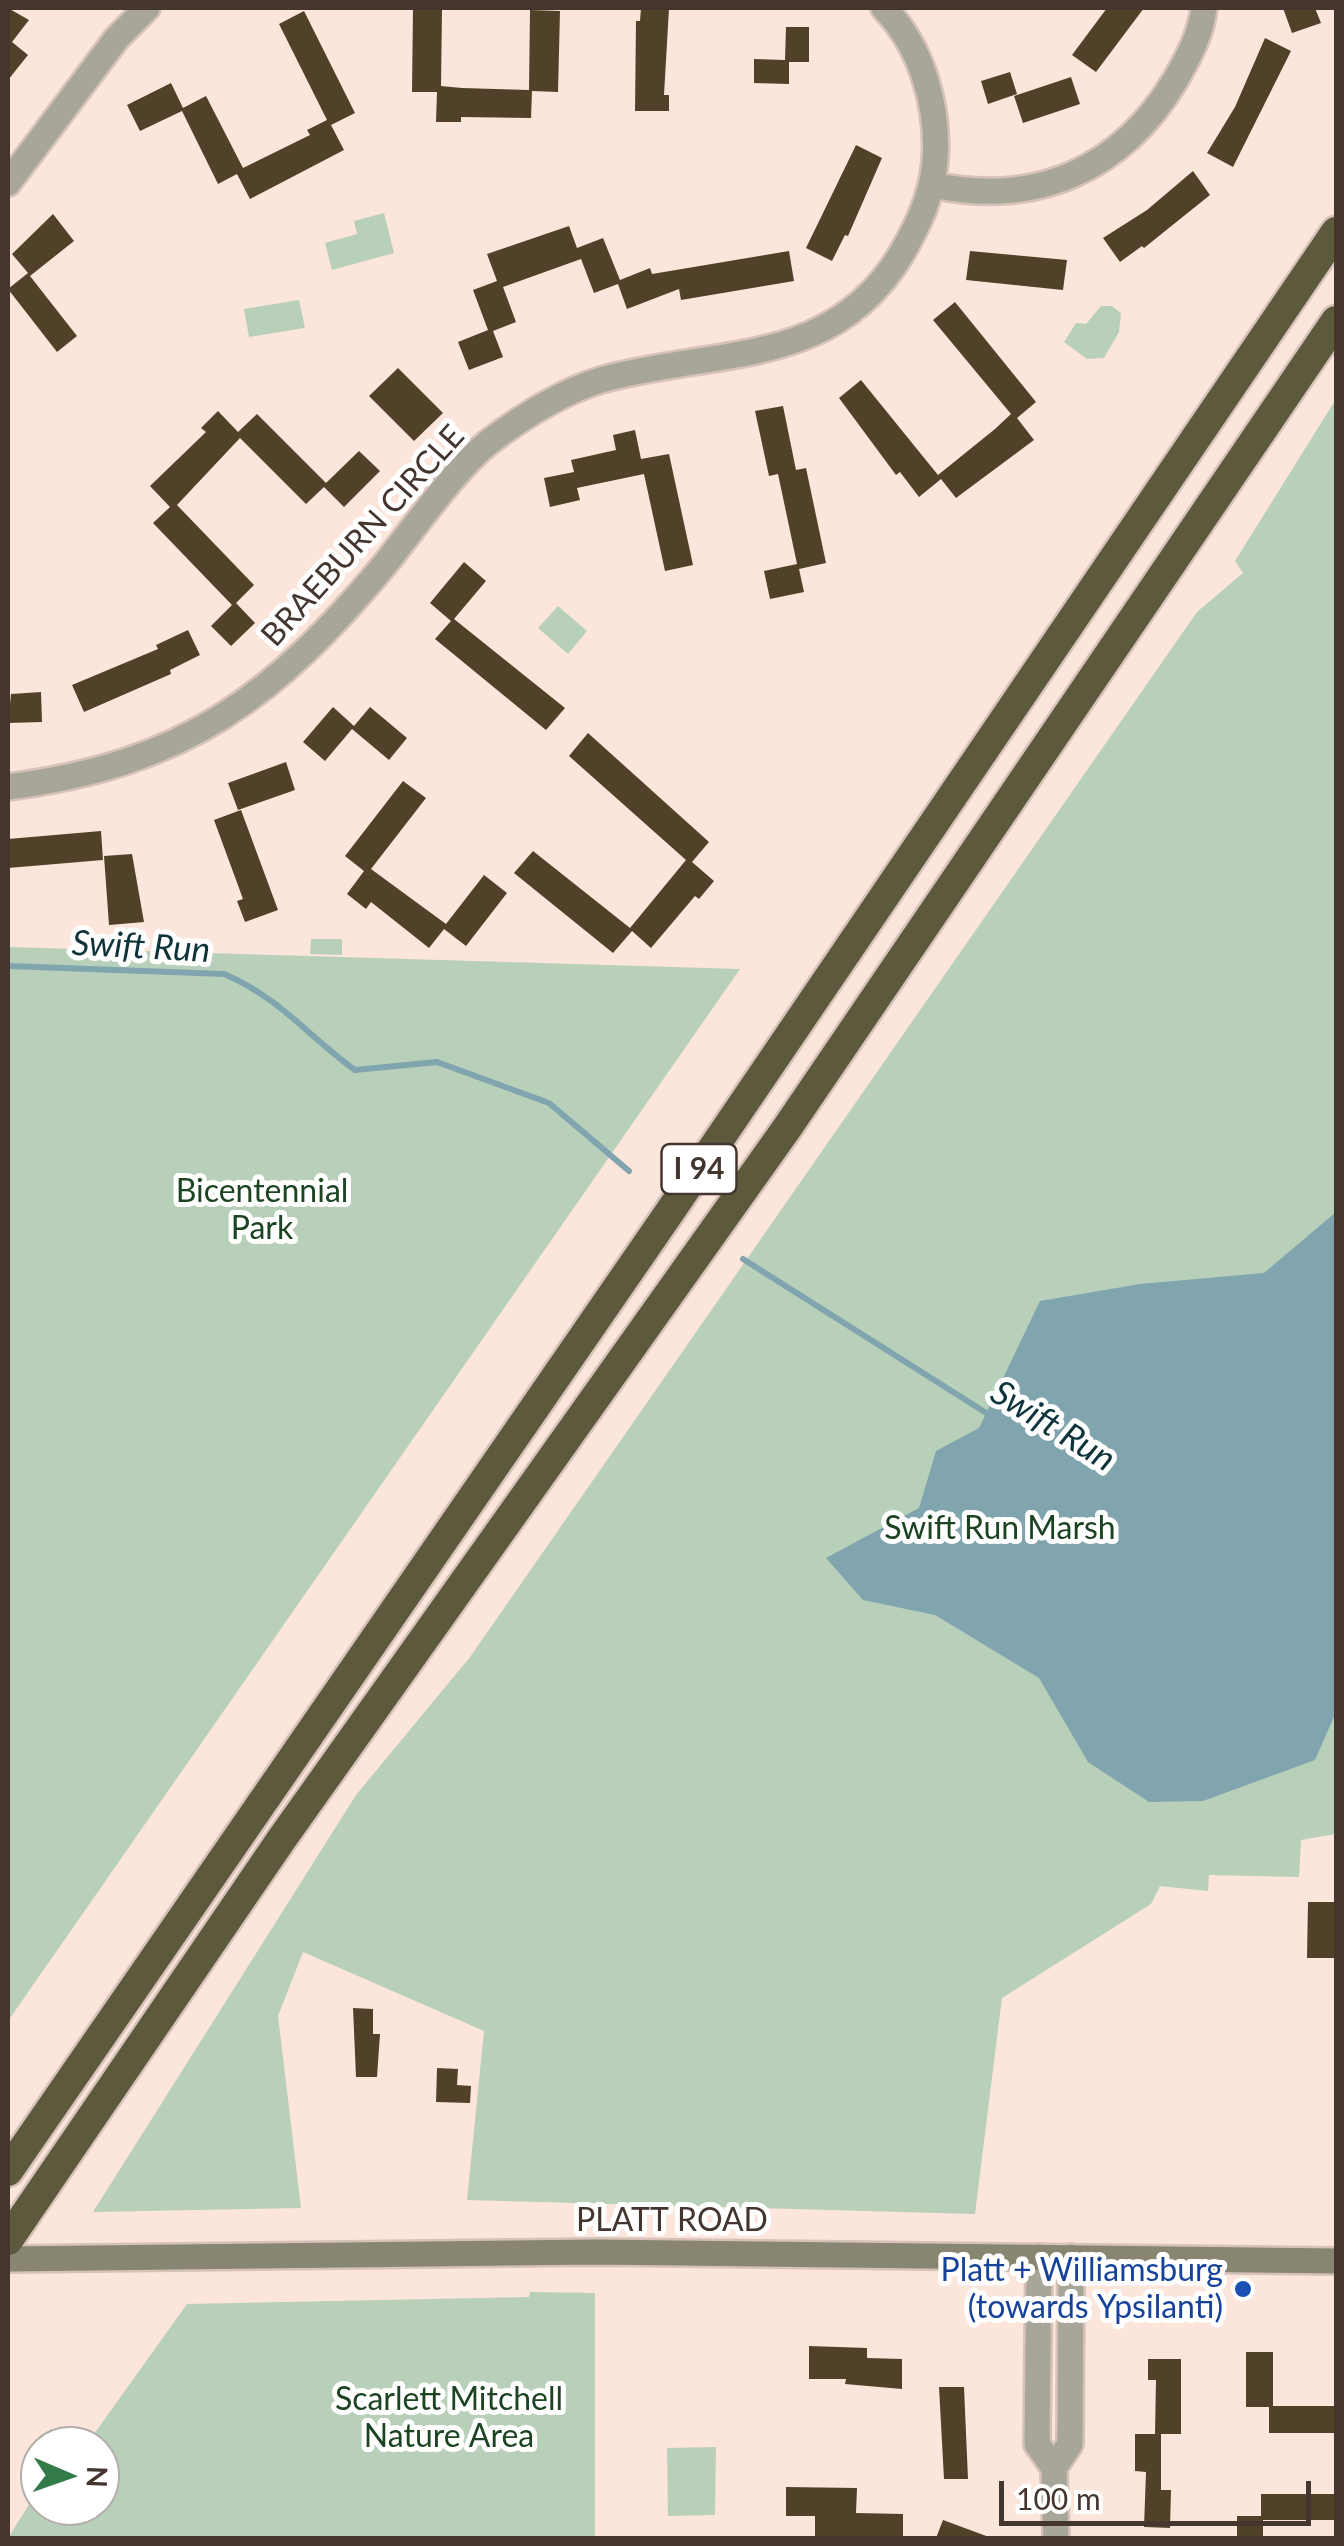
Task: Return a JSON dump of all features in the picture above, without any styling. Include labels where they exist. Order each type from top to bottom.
[{"type":"highway","name":"I 94","points":[[8,2171],[669,1213],[1336,232]]},
{"type":"highway","name":"I 94","points":[[8,2240],[280,1840],[787,1128],[1336,322]]},
{"type":"main road","name":"PLATT ROAD","points":[[8,2260],[596,2252],[1336,2260]]},
{"type":"street","points":[[8,184],[117,38],[147,8]]},
{"type":"street","name":"BRAEBURN CIRCLE","points":[[8,787],[99,770],[142,757],[178,742],[258,696],[347,610],[486,445],[544,405],[597,382],[775,347],[842,322],[890,272],[924,212],[932,185],[934,132],[926,80],[913,49],[884,8]]},
{"type":"street","points":[[932,185],[978,191],[1026,188],[1069,178],[1098,163],[1140,128],[1167,93],[1191,52],[1204,8]]},
{"type":"street","points":[[1039,2257],[1037,2444],[1054,2468],[1056,2538]]},
{"type":"street","points":[[1054,2468],[1070,2444],[1071,2257]]},
{"type":"green space","points":[[384,213],[394,253],[332,270],[325,243],[357,234],[354,221]]},
{"type":"green space","points":[[299,300],[305,328],[249,337],[244,309]]},
{"type":"green space","points":[[1101,306],[1112,306],[1121,313],[1119,332],[1104,358],[1087,359],[1064,342],[1076,323],[1086,324]]},
{"type":"green space","name":"Swift Run Marsh","points":[[1336,399],[1336,1834],[1301,1840],[1299,1877],[1209,1875],[1208,1891],[1160,1886],[1151,1904],[1002,1998],[975,2214],[467,2200],[484,2031],[303,1952],[278,2016],[301,2208],[93,2212],[356,1795],[470,1657],[1197,612],[1243,573],[1235,561]]},
{"type":"green space","points":[[558,606],[587,631],[568,654],[538,628]]},
{"type":"green space","points":[[311,939],[342,939],[342,955],[310,954]]},
{"type":"green space","name":"Bicentennial Park","points":[[8,947],[740,969],[8,2021]]},
{"type":"green space","name":"Scarlett Mitchell Nature Area","points":[[530,2292],[595,2293],[595,2538],[8,2538],[20,2519],[20,2526],[120,2526],[120,2426],[100,2426],[187,2304],[529,2297]]},
{"type":"green space","points":[[716,2447],[715,2515],[668,2516],[667,2448]]},
{"type":"water","points":[[1336,1212],[1336,1712],[1315,1760],[1203,1801],[1149,1802],[1088,1762],[1039,1678],[935,1615],[863,1600],[826,1558],[919,1508],[936,1451],[979,1428],[1040,1301],[1140,1284],[1264,1273]]},
{"type":"building","points":[[8,8],[29,20],[12,42],[28,55],[8,80]]},
{"type":"building","points":[[413,8],[442,8],[441,86],[529,90],[530,10],[560,11],[558,92],[532,91],[531,118],[461,117],[461,122],[436,122],[437,92],[412,92]]},
{"type":"building","points":[[641,8],[669,8],[664,95],[669,95],[669,111],[635,111],[636,21],[640,21]]},
{"type":"building","points":[[1107,8],[1144,8],[1096,72],[1072,55]]},
{"type":"building","points":[[1283,8],[1315,8],[1321,23],[1292,33]]},
{"type":"building","points":[[304,11],[355,113],[331,125],[344,150],[250,199],[237,174],[218,184],[182,111],[140,131],[127,105],[171,83],[183,108],[206,96],[243,168],[310,135],[307,130],[327,120],[279,24]]},
{"type":"building","points":[[786,27],[809,27],[809,62],[789,62],[789,84],[754,83],[754,59],[785,60]]},
{"type":"building","points":[[1265,38],[1291,51],[1233,167],[1207,153],[1235,107]]},
{"type":"building","points":[[1010,72],[1017,94],[988,104],[981,81]]},
{"type":"building","points":[[1071,77],[1080,104],[1023,123],[1014,96]]},
{"type":"building","points":[[856,145],[882,158],[848,236],[845,235],[832,261],[806,248]]},
{"type":"building","points":[[1193,171],[1210,195],[1144,248],[1120,262],[1103,238],[1147,210]]},
{"type":"building","points":[[53,214],[74,241],[30,276],[77,336],[57,352],[8,289],[28,273],[12,254]]},
{"type":"building","points":[[569,226],[577,248],[603,238],[620,280],[650,268],[652,274],[789,251],[794,281],[681,300],[679,289],[627,309],[618,284],[594,293],[581,259],[503,287],[516,322],[493,331],[503,357],[469,370],[458,342],[488,330],[473,290],[497,281],[487,254]]},
{"type":"building","points":[[970,251],[1067,260],[1063,290],[966,280]]},
{"type":"building","points":[[955,302],[1036,402],[1017,418],[1034,440],[956,498],[941,479],[919,497],[900,472],[896,475],[839,398],[861,380],[938,475],[995,429],[1011,414],[933,320]]},
{"type":"building","points":[[398,368],[443,413],[414,441],[369,396]]},
{"type":"building","points":[[783,406],[796,470],[806,468],[826,563],[799,569],[804,592],[770,599],[764,571],[797,564],[778,474],[769,476],[755,411]]},
{"type":"building","points":[[218,411],[238,432],[257,414],[326,483],[359,451],[380,471],[344,507],[324,487],[306,504],[240,438],[177,505],[254,585],[236,603],[255,623],[231,646],[211,626],[232,605],[153,523],[170,507],[150,486],[206,432],[201,428]]},
{"type":"building","points":[[635,430],[641,459],[669,454],[693,565],[665,571],[644,474],[577,488],[580,500],[550,507],[544,478],[574,472],[571,460],[616,450],[613,435]]},
{"type":"building","points":[[464,562],[486,581],[454,619],[565,708],[546,730],[435,639],[451,621],[430,603]]},
{"type":"building","points":[[188,630],[200,655],[170,670],[171,674],[84,712],[72,685],[158,649],[156,645]]},
{"type":"building","points":[[41,692],[42,722],[8,723],[11,694]]},
{"type":"building","points":[[333,707],[354,726],[370,707],[407,738],[389,760],[352,729],[325,761],[303,742]]},
{"type":"building","points":[[588,733],[709,842],[692,862],[714,881],[699,899],[695,896],[651,948],[632,931],[613,953],[514,873],[533,851],[630,928],[686,860],[569,756]]},
{"type":"building","points":[[286,762],[295,790],[238,810],[228,783]]},
{"type":"building","points":[[403,781],[426,798],[371,869],[446,924],[484,875],[507,893],[466,946],[444,929],[429,948],[371,902],[366,909],[347,894],[364,871],[345,856]]},
{"type":"building","points":[[241,810],[278,910],[245,922],[237,901],[243,899],[214,820]]},
{"type":"building","points":[[101,831],[103,860],[8,868],[8,839]]},
{"type":"building","points":[[132,854],[144,922],[109,925],[104,856]]},
{"type":"building","points":[[1308,1902],[1336,1902],[1336,1958],[1307,1958]]},
{"type":"building","points":[[353,2008],[373,2009],[373,2034],[380,2034],[377,2077],[356,2077]]},
{"type":"building","points":[[437,2068],[458,2069],[457,2085],[471,2086],[470,2103],[436,2102]]},
{"type":"building","points":[[809,2346],[867,2348],[867,2358],[902,2359],[902,2389],[845,2384],[846,2379],[809,2379]]},
{"type":"building","points":[[1246,2352],[1273,2352],[1273,2406],[1336,2406],[1336,2433],[1269,2433],[1269,2407],[1246,2407]]},
{"type":"building","points":[[1148,2359],[1181,2359],[1181,2434],[1161,2434],[1161,2490],[1171,2490],[1170,2528],[1144,2527],[1146,2472],[1135,2471],[1135,2434],[1155,2434],[1156,2380],[1148,2380]]},
{"type":"building","points":[[939,2387],[964,2387],[968,2479],[944,2479]]},
{"type":"building","points":[[786,2487],[857,2488],[856,2513],[903,2514],[903,2538],[815,2538],[815,2516],[786,2516]]},
{"type":"building","points":[[1261,2494],[1336,2494],[1336,2520],[1263,2520],[1263,2538],[1237,2538],[1237,2516],[1261,2516]]},
{"type":"building","points":[[943,2520],[989,2537],[936,2538]]},
{"type":"waterway","name":"Swift Run","points":[[8,966],[224,974],[261,994],[355,1070],[437,1062],[549,1103],[629,1171]]},
{"type":"waterway","name":"Swift Run","points":[[743,1259],[991,1416]]},
{"type":"place","name":"Platt + Williamsburg (towards Ypsilanti)","points":[[1243,2289]]}]
